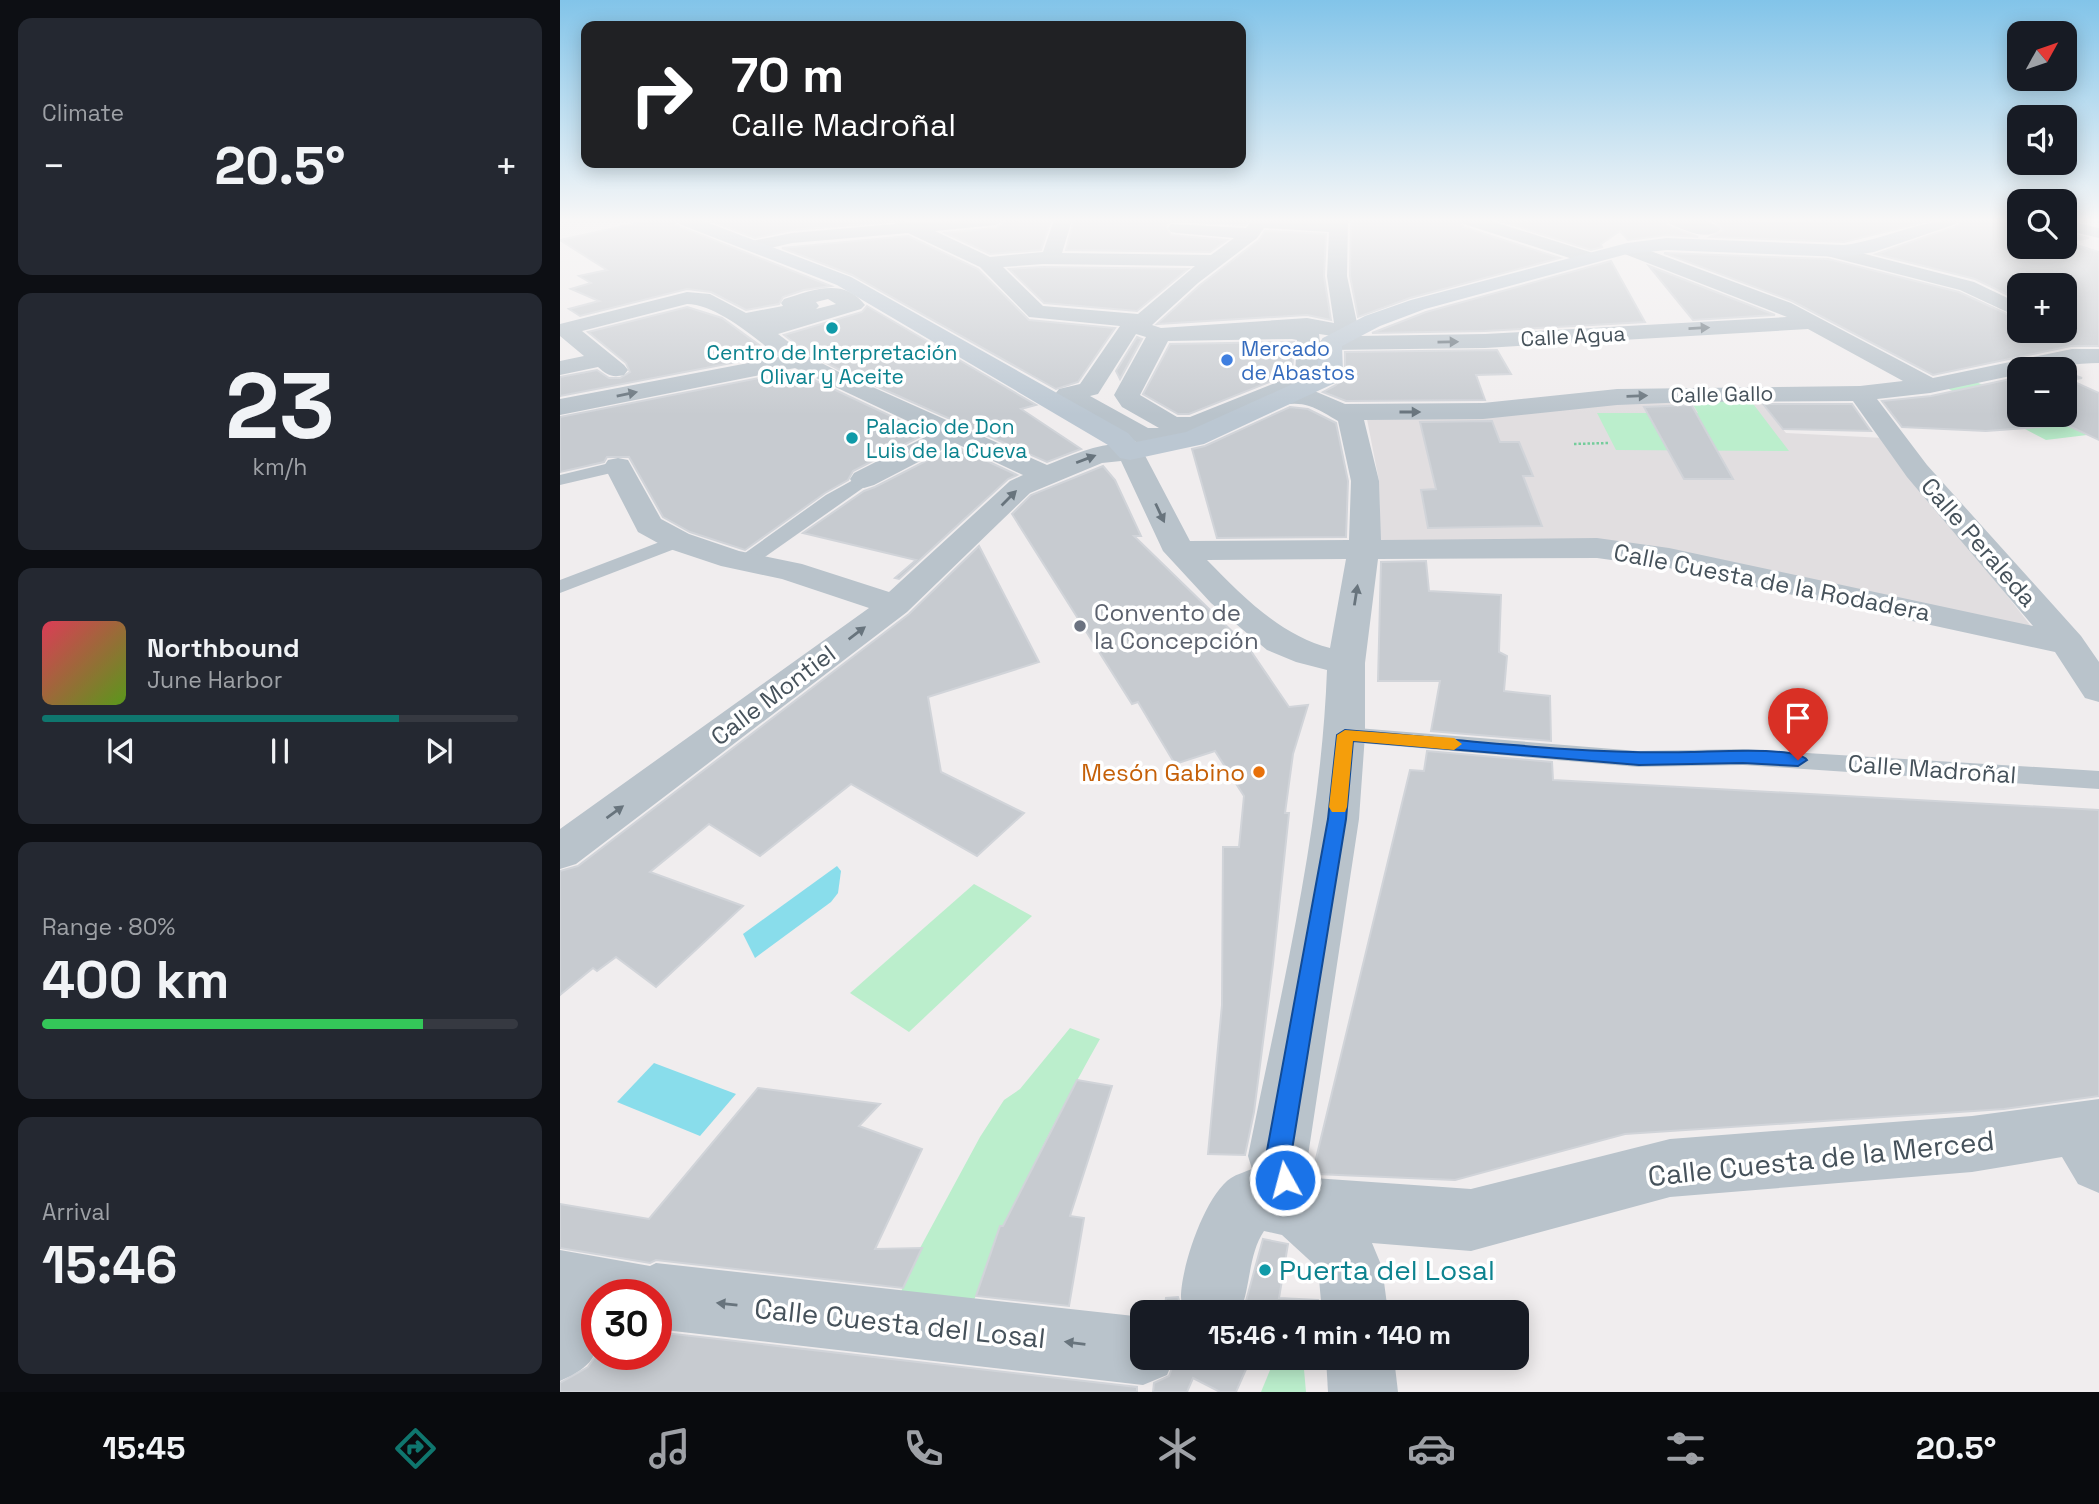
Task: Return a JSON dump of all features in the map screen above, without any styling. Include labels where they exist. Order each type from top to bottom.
[{"type":"street","points":[[851,285],[1079,408],[1141,435],[1186,434],[1314,380],[1307,325]]},
{"type":"street","points":[[1008,285],[1037,313],[1144,326],[1307,325]]},
{"type":"street","points":[[1079,408],[1112,392],[1144,326],[1185,285]]},
{"type":"street","points":[[1130,452],[1194,438],[1288,398],[1326,378],[1331,372],[1339,338],[1342,314],[1338,285]]},
{"type":"street","points":[[1339,338],[1431,303],[1494,285]]},
{"type":"street","points":[[1728,285],[1815,322],[1930,386]]},
{"type":"street","points":[[1963,285],[2007,306]]},
{"type":"street","points":[[579,324],[574,330],[703,298],[764,326],[797,360],[1044,475]]},
{"type":"street","points":[[764,326],[849,300]]},
{"type":"street","points":[[560,310],[579,324]]},
{"type":"street","name":"Calle Agua","points":[[1307,325],[1339,338],[1485,341],[1815,322]]},
{"type":"street","points":[[560,368],[610,364],[565,329],[579,324]]},
{"type":"street","points":[[1144,326],[1162,335],[1155,341],[1127,395],[1130,402],[1172,425],[1193,425],[1307,379],[1308,337],[1295,332],[1170,335],[1169,332],[1307,325]]},
{"type":"street","points":[[2076,343],[2099,356]]},
{"type":"street","name":"Calle Gallo","points":[[1342,412],[1483,411],[1617,397],[1690,394],[1860,393],[1930,386],[2072,356],[2099,356]]},
{"type":"street","points":[[560,407],[797,360]]},
{"type":"street","points":[[1326,378],[1335,389],[1342,412]]},
{"type":"street","name":"Calle Peraleda","points":[[1860,393],[1917,471],[2068,644],[2099,691]]},
{"type":"street","points":[[1288,398],[1312,397],[1350,416],[1365,481],[1364,548],[1346,663],[1345,735],[1337,819],[1278,1156],[1289,1196],[1297,1207],[1340,1246],[1350,1267],[1354,1300]]},
{"type":"street","points":[[1079,408],[1130,452],[1179,551],[1223,596],[1280,642],[1309,654],[1346,663]]},
{"type":"street","points":[[864,480],[955,432]]},
{"type":"street","name":"Calle Montiel","points":[[560,852],[894,605],[979,529],[1020,487],[1097,455],[1130,452]]},
{"type":"street","points":[[618,466],[649,525],[678,541],[744,562],[790,571],[894,605]]},
{"type":"street","name":"Calle Cuesta de la Rodadera","points":[[1179,551],[1364,548],[1620,550],[1762,577],[2068,644]]},
{"type":"street","name":"Calle Cuesta de la Merced","points":[[1297,1207],[1471,1220],[1670,1168],[1972,1144],[2092,1139]]},
{"type":"street","points":[[1213,1299],[1225,1238],[1238,1211],[1253,1199],[1297,1207]]},
{"type":"street","name":"Calle Cuesta del Losal","points":[[672,1300],[1130,1350]]},
{"type":"street","points":[[560,1347],[581,1324]]},
{"type":"street","points":[[1361,1370],[1363,1392]]},
{"type":"lane","points":[[560,480],[618,466]]},
{"type":"lane","points":[[744,562],[832,499],[864,480]]},
{"type":"lane","points":[[560,587],[678,541]]},
{"type":"lane","name":"Calle Madroñal","points":[[1345,735],[1639,760],[1743,757],[2099,780]]},
{"type":"path","points":[[1574,444],[1608,443]]},
{"type":"shaded area","points":[[1757,398],[1786,433],[1884,438],[2034,630],[1662,550],[1380,542],[1379,481],[1366,414],[1627,400]]},
{"type":"green space","points":[[1972,380],[2007,396],[2007,420],[1943,386]]},
{"type":"green space","points":[[1691,401],[1751,401],[1789,451],[1616,450],[1597,413],[1698,413]]},
{"type":"green space","points":[[2021,427],[2070,427],[2087,435],[2046,440]]},
{"type":"green space","points":[[974,884],[1032,916],[909,1032],[850,993]]},
{"type":"green space","points":[[1070,1028],[1100,1039],[1031,1171],[971,1308],[895,1304],[920,1248],[980,1137],[1004,1100],[1020,1089]]},
{"type":"green space","points":[[1270,1370],[1304,1370],[1306,1392],[1261,1392]]},
{"type":"water","points":[[837,866],[841,871],[838,893],[831,902],[755,958],[743,934]]},
{"type":"water","points":[[654,1063],[736,1094],[700,1136],[617,1102]]},
{"type":"building","points":[[584,285],[831,286],[804,290],[783,297],[779,304],[746,310],[711,292],[687,289],[580,316],[569,309],[599,301],[571,289]]},
{"type":"building","points":[[870,285],[994,285],[1029,320],[1115,328],[1078,382],[1056,389]]},
{"type":"building","points":[[1025,285],[1169,285],[1137,311],[1044,303]]},
{"type":"building","points":[[1200,285],[1325,285],[1331,320],[1307,315],[1157,324]]},
{"type":"building","points":[[1352,285],[1459,285],[1410,298],[1358,317]]},
{"type":"building","points":[[1524,285],[1624,285],[1645,322],[1485,331],[1372,333],[1426,312]]},
{"type":"building","points":[[1664,285],[1698,285],[1775,315],[1693,320]]},
{"type":"building","points":[[1749,285],[1931,285],[1959,292],[2007,314],[2007,343],[2077,343],[2077,285],[2099,285],[2099,346],[2071,346],[2007,357],[2007,359],[1933,375],[1792,301]]},
{"type":"building","points":[[1987,285],[2007,285],[2007,295]]},
{"type":"building","points":[[867,306],[1036,405],[1021,409],[1081,449],[1047,462],[840,370],[807,353],[784,335],[862,312]]},
{"type":"building","points":[[687,307],[722,318],[773,355],[560,396],[560,377],[597,370],[609,378],[620,378],[630,372],[626,363],[588,332]]},
{"type":"building","points":[[1137,337],[1142,339],[1120,379],[1116,371]]},
{"type":"building","name":"Mercado de Abastos","points":[[1294,342],[1292,373],[1189,414],[1178,414],[1143,394],[1170,344]]},
{"type":"building","points":[[1497,350],[1511,374],[1476,375],[1485,400],[1346,401],[1323,392],[1336,385],[1345,374],[1345,352]]},
{"type":"building","points":[[795,371],[927,433],[853,471],[848,480],[825,493],[745,550],[690,532],[663,517],[629,457],[607,457],[604,462],[560,472],[560,417]]},
{"type":"building","points":[[2007,380],[2007,427],[2040,427],[1986,431],[1902,427],[1882,401],[1931,396]]},
{"type":"building","points":[[2077,383],[2099,393],[2099,440],[2071,427],[2077,427]]},
{"type":"building","points":[[1763,404],[1852,404],[1871,431],[1783,429]]},
{"type":"building","points":[[1691,405],[1733,479],[1684,479],[1644,407]]},
{"type":"building","points":[[1290,407],[1308,409],[1336,423],[1348,481],[1346,537],[1217,538],[1192,449],[1205,446]]},
{"type":"building","points":[[1492,421],[1500,442],[1519,442],[1533,476],[1523,476],[1542,526],[1428,528],[1421,490],[1436,489],[1420,422]]},
{"type":"building","points":[[955,446],[1017,475],[1008,479],[899,579],[895,578],[916,560],[803,533],[864,491]]},
{"type":"building","points":[[1103,466],[1115,480],[1141,536],[1134,536],[1248,647],[1289,707],[1308,705],[1293,754],[1285,813],[1289,813],[1273,964],[1254,1112],[1245,1155],[1208,1154],[1222,1005],[1223,847],[1239,847],[1244,796],[1215,751],[1175,764],[1138,702],[1132,704],[1012,514],[1031,495]]},
{"type":"building","points":[[979,546],[1039,662],[928,697],[941,772],[1024,813],[977,856],[851,784],[760,856],[709,824],[650,872],[743,906],[656,987],[616,957],[597,971],[593,968],[560,995],[560,871],[578,866],[909,614]]},
{"type":"building","points":[[1426,561],[1429,591],[1501,595],[1499,652],[1507,656],[1504,691],[1550,696],[1551,741],[1431,731],[1440,681],[1378,681],[1381,562]]},
{"type":"building","points":[[1427,751],[1552,762],[1553,780],[2099,810],[2099,1096],[2004,1109],[1625,1134],[1455,1180],[1316,1174],[1314,1167],[1410,770],[1424,771]]},
{"type":"building","points":[[1077,1080],[1112,1086],[1070,1216],[1084,1218],[1069,1306],[976,1296],[1000,1226],[1003,1226]]},
{"type":"building","points":[[758,1088],[880,1104],[859,1126],[922,1149],[875,1249],[922,1248],[903,1288],[656,1260],[650,1263],[560,1248],[560,1204],[649,1219]]},
{"type":"building","points":[[1263,1239],[1288,1244],[1279,1298],[1318,1300],[1246,1300]]},
{"type":"building","points":[[1178,1297],[1179,1300],[1166,1300]]},
{"type":"building","points":[[672,1334],[1137,1387],[1137,1392],[560,1392],[560,1383],[583,1370],[672,1370]]},
{"type":"building","points":[[1171,1370],[1246,1370],[1236,1392],[1220,1392],[1193,1378],[1187,1392],[1153,1392],[1154,1383],[1169,1376]]},
{"type":"slow traffic","points":[[1338,807],[1345,735],[1454,744]]},
{"type":"place","name":"Centro de Interpretación Olivar y Aceite","points":[[832,328]]},
{"type":"place","name":"Mercado de Abastos","points":[[1227,360]]},
{"type":"place","name":"Palacio de Don Luis de la Cueva","points":[[852,438]]},
{"type":"place","name":"Convento de la Concepción","points":[[1080,626]]},
{"type":"place","name":"Mesón Gabino","points":[[1259,772]]},
{"type":"place","name":"Puerta del Losal","points":[[1265,1270]]},
{"type":"route","points":[[1285,1180],[1278,1156],[1337,819],[1345,735],[1639,760],[1743,757],[1798,760]]}]
